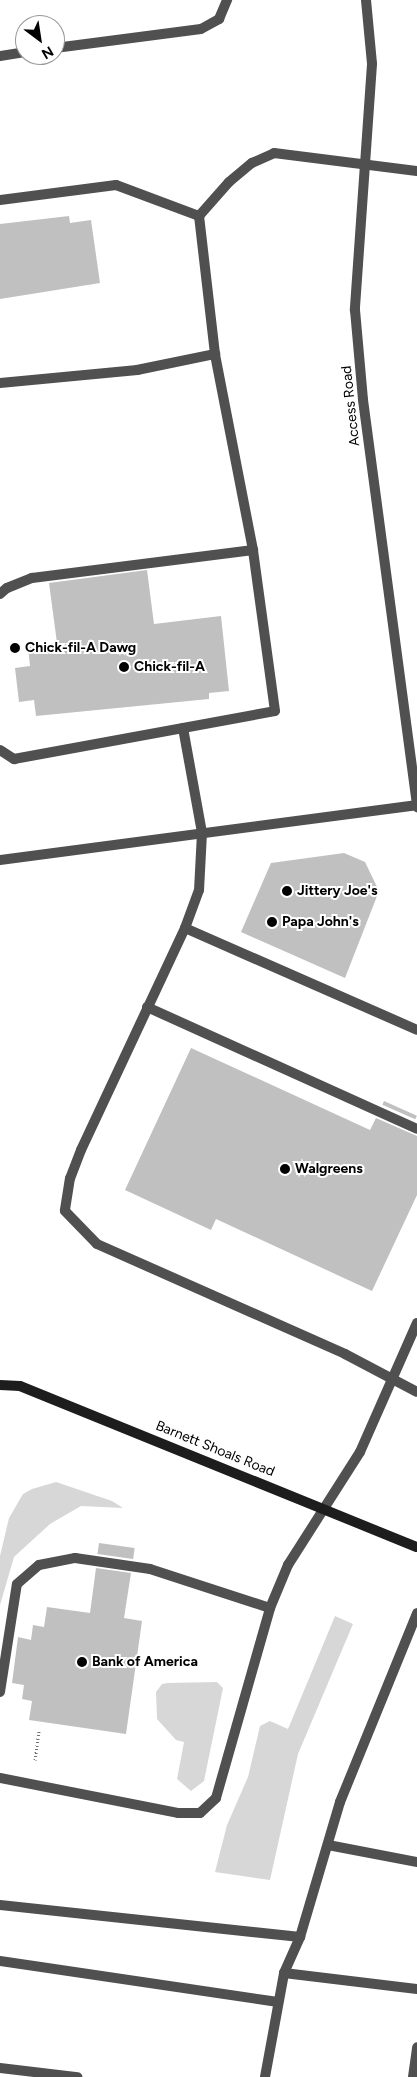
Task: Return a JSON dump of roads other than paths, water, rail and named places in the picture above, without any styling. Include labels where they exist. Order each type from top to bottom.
[{"type":"main road","name":"Barnett Shoals Road","points":[[0,1385],[20,1386],[326,1508],[417,1547]]},
{"type":"street","points":[[65,47],[201,29],[219,19],[227,0]]},
{"type":"street","name":"Access Road","points":[[366,0],[372,64],[366,166],[358,234],[355,310],[363,400],[417,806]]},
{"type":"street","points":[[0,56],[15,54]]},
{"type":"street","points":[[0,750],[14,758],[275,712],[253,550],[215,354],[198,216],[229,182],[252,163],[274,153],[417,171]]},
{"type":"street","points":[[0,200],[116,185],[198,216]]},
{"type":"street","points":[[0,383],[138,370],[215,354]]},
{"type":"street","points":[[0,594],[7,588],[32,578],[253,550]]},
{"type":"street","points":[[183,728],[202,833],[199,890],[186,928],[147,1007],[74,1168],[65,1211],[97,1244],[345,1354],[391,1380],[417,1392]]},
{"type":"street","points":[[0,860],[417,806]]},
{"type":"street","points":[[186,928],[417,1030]]},
{"type":"street","points":[[147,1007],[417,1130]]},
{"type":"street","points":[[0,1778],[178,1813],[200,1813],[216,1798],[270,1608],[288,1565],[360,1452],[417,1323]]},
{"type":"street","points":[[0,1692],[17,1584],[39,1565],[75,1558],[150,1570],[270,1608]]},
{"type":"street","points":[[264,2077],[284,1973],[300,1937],[340,1802],[417,1613]]},
{"type":"street","points":[[328,1845],[417,1862]]},
{"type":"street","points":[[0,1905],[300,1937]]},
{"type":"street","points":[[0,1961],[278,2002]]},
{"type":"street","points":[[284,1973],[417,1989]]},
{"type":"street","points":[[413,2077],[417,2047]]},
{"type":"street","points":[[0,2068],[77,2077]]},
{"type":"place","name":"Chick-fil-A Dawg","points":[[15,648]]},
{"type":"place","name":"Chick-fil-A","points":[[124,667]]},
{"type":"place","name":"Jittery Joe's","points":[[287,891]]},
{"type":"place","name":"Papa John's","points":[[272,922]]},
{"type":"place","name":"Walgreens","points":[[285,1169]]},
{"type":"place","name":"Bank of America","points":[[82,1662]]}]
